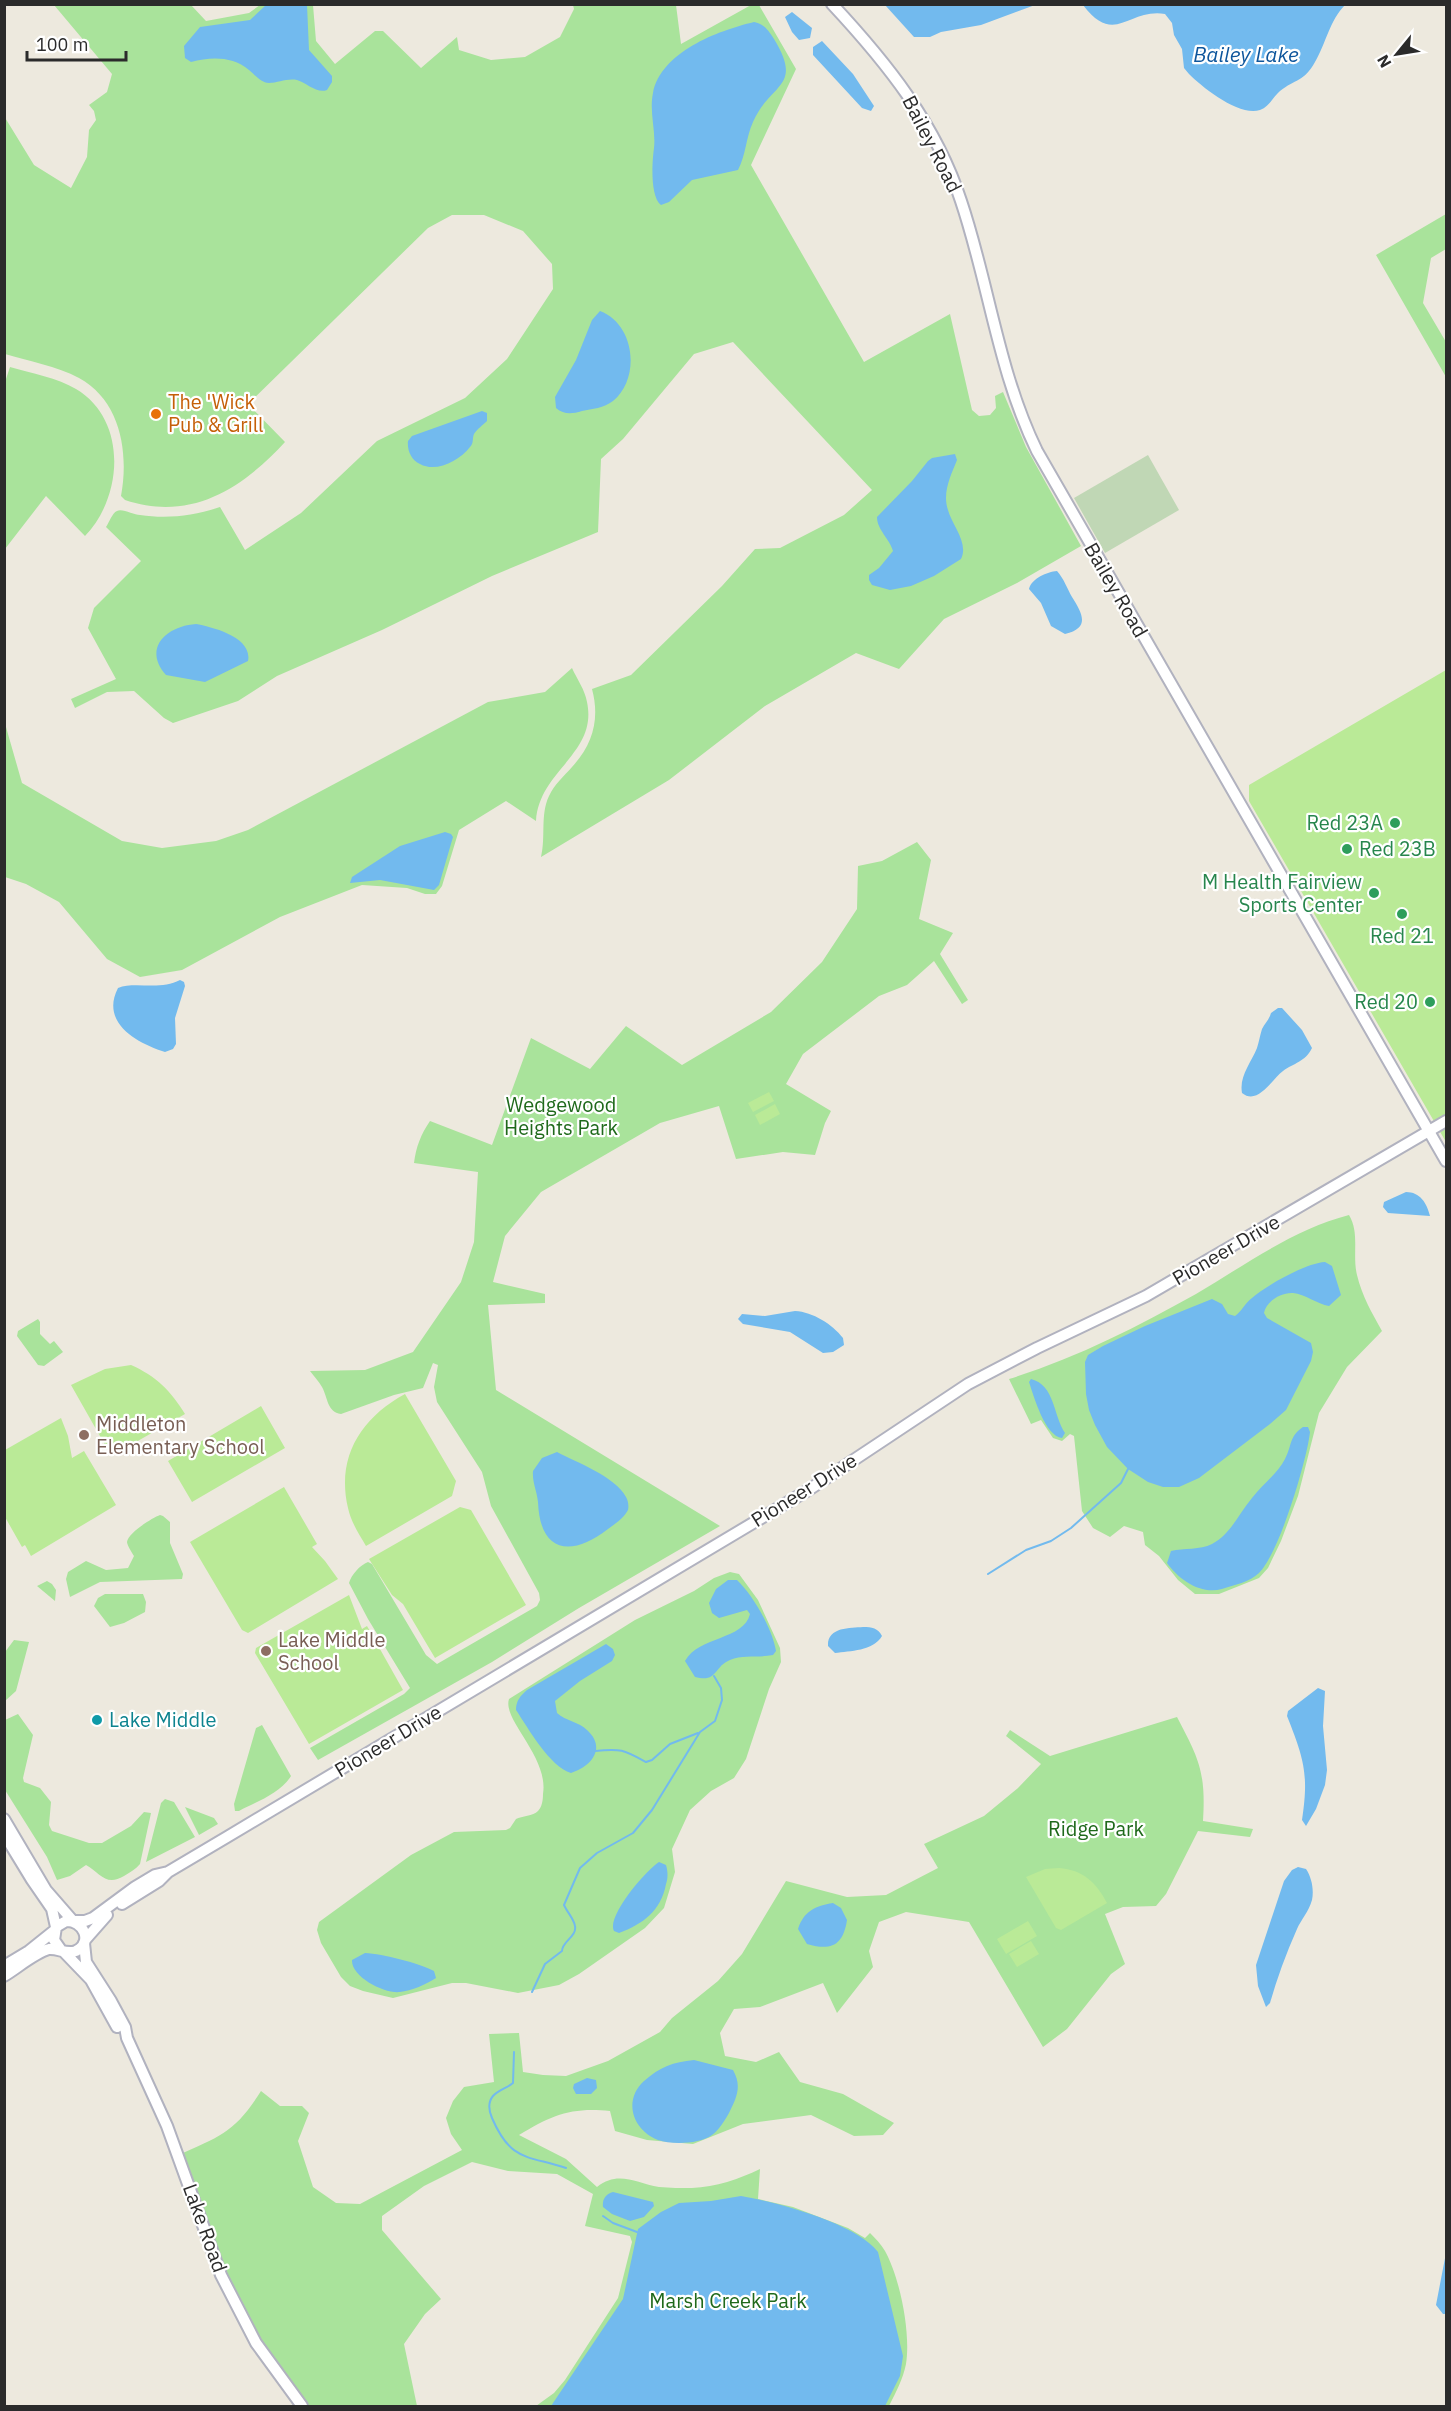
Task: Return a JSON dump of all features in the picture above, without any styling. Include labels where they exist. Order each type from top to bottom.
[{"type":"street","name":"Bailey Road","points":[[832,4],[894,75],[926,124],[948,167],[966,217],[1009,383],[1036,451],[1446,1161]]},
{"type":"street","name":"Pioneer Drive","points":[[84,1941],[111,1912],[159,1881],[168,1872],[810,1489],[968,1384],[1146,1296],[1446,1121]]},
{"type":"street","points":[[4,1819],[46,1890],[73,1921],[83,1928],[84,1941],[77,1950],[46,1950],[4,1976]]},
{"type":"street","points":[[4,1834],[52,1909],[55,1944],[63,1951]]},
{"type":"street","name":"Pioneer Drive","points":[[73,1921],[91,1920],[127,1892],[155,1875],[168,1872]]},
{"type":"street","points":[[4,1966],[29,1951],[62,1922],[73,1921]]},
{"type":"street","name":"Lake Road","points":[[84,1941],[85,1960],[125,2027],[127,2038],[167,2126],[221,2275],[256,2343],[302,2406]]},
{"type":"street","name":"Lake Road","points":[[63,1951],[87,1975],[119,2031],[127,2038]]},
{"type":"green space","points":[[54,5],[191,5],[206,21],[249,13],[260,5],[313,5],[316,41],[335,64],[375,31],[383,31],[421,68],[457,37],[459,50],[491,60],[525,57],[560,37],[574,9],[573,5],[676,5],[681,44],[751,5],[759,5],[796,69],[751,165],[864,362],[950,314],[972,410],[979,416],[990,415],[996,408],[995,396],[1003,392],[1026,447],[1081,546],[1017,583],[944,619],[899,669],[856,653],[765,706],[669,780],[541,857],[546,803],[556,784],[585,749],[593,731],[595,711],[592,689],[631,675],[722,586],[755,549],[780,548],[844,515],[872,490],[733,342],[694,354],[623,439],[601,459],[598,532],[492,576],[382,630],[277,676],[238,701],[173,723],[164,718],[134,691],[107,692],[75,708],[71,699],[116,679],[88,628],[94,608],[141,561],[106,527],[115,512],[122,510],[137,515],[170,517],[200,513],[220,507],[245,550],[301,513],[377,441],[465,398],[507,359],[553,289],[552,264],[523,231],[484,215],[452,215],[428,228],[248,404],[285,442],[251,474],[233,487],[193,504],[171,507],[149,506],[125,500],[121,496],[124,463],[119,430],[104,400],[79,378],[52,367],[5,354],[4,116],[34,165],[71,188],[87,157],[89,130],[96,120],[94,111],[89,105],[107,92],[112,74]]},
{"type":"green space","points":[[1446,214],[1446,249],[1431,258],[1423,303],[1446,342],[1446,377],[1376,255]]},
{"type":"green space","points":[[10,367],[69,385],[93,403],[105,420],[112,439],[113,481],[98,520],[85,536],[46,496],[5,549],[4,385]]},
{"type":"green space","points":[[1148,455],[1179,510],[1105,553],[1074,498]]},
{"type":"green space","points":[[572,668],[586,698],[588,720],[584,735],[576,749],[547,788],[540,803],[536,821],[506,801],[459,830],[442,886],[436,894],[425,894],[407,888],[362,885],[280,917],[182,970],[140,977],[107,959],[59,902],[26,884],[5,877],[4,720],[22,783],[122,841],[162,848],[216,841],[248,830],[488,702],[545,692]]},
{"type":"green space","name":"M Health Fairview Sports Center","points":[[1446,670],[1446,1142],[1249,801],[1249,785]]},
{"type":"green space","name":"Wedgewood Heights Park","points":[[917,842],[931,860],[919,919],[953,933],[940,954],[968,1000],[962,1004],[934,961],[907,985],[879,996],[803,1054],[786,1084],[831,1111],[815,1155],[783,1152],[736,1159],[719,1106],[660,1123],[541,1192],[505,1236],[493,1282],[545,1294],[545,1303],[488,1305],[496,1390],[720,1526],[579,1608],[492,1662],[318,1760],[310,1748],[404,1694],[410,1688],[349,1583],[362,1565],[368,1562],[372,1564],[426,1655],[437,1664],[537,1606],[540,1600],[539,1593],[491,1506],[482,1472],[437,1402],[434,1387],[438,1365],[433,1363],[423,1388],[394,1395],[341,1414],[336,1413],[330,1407],[322,1387],[310,1371],[365,1370],[413,1352],[461,1282],[474,1242],[478,1172],[414,1163],[418,1146],[430,1121],[492,1145],[531,1038],[590,1069],[626,1026],[682,1065],[771,1012],[822,962],[857,909],[858,866],[882,861]]},
{"type":"green space","points":[[769,1092],[774,1101],[753,1112],[748,1103]]},
{"type":"green space","points":[[775,1104],[780,1114],[760,1125],[755,1115]]},
{"type":"green space","points":[[1349,1215],[1354,1229],[1359,1283],[1382,1331],[1347,1367],[1319,1413],[1298,1496],[1268,1568],[1259,1578],[1219,1594],[1195,1594],[1178,1580],[1159,1556],[1145,1545],[1143,1532],[1124,1526],[1110,1537],[1093,1528],[1082,1511],[1074,1436],[1070,1434],[1062,1441],[1053,1438],[1041,1420],[1031,1424],[1009,1379],[1057,1362],[1105,1341],[1196,1294],[1289,1239],[1329,1221]]},
{"type":"green space","points":[[38,1319],[40,1334],[50,1344],[54,1341],[63,1352],[44,1366],[38,1365],[17,1336],[18,1331]]},
{"type":"green space","points":[[131,1365],[162,1385],[185,1414],[115,1454],[109,1452],[71,1385],[105,1369]]},
{"type":"green space","points":[[405,1394],[456,1481],[452,1496],[366,1546],[353,1523],[348,1508],[345,1489],[349,1456],[364,1427],[389,1404]]},
{"type":"green space","points":[[261,1406],[285,1448],[192,1502],[168,1461]]},
{"type":"green space","points":[[61,1418],[68,1436],[72,1458],[84,1451],[116,1505],[31,1556],[25,1545],[22,1547],[5,1517],[5,1450]]},
{"type":"green space","points":[[284,1487],[317,1544],[312,1547],[338,1579],[248,1633],[242,1630],[190,1542]]},
{"type":"green space","points":[[460,1507],[471,1510],[526,1605],[435,1658],[403,1604],[392,1595],[369,1559]]},
{"type":"green space","points":[[160,1515],[170,1522],[170,1543],[183,1574],[182,1579],[100,1582],[70,1597],[66,1579],[68,1572],[86,1561],[106,1570],[128,1568],[134,1556],[127,1543],[128,1538],[141,1526]]},
{"type":"green space","points":[[730,1572],[739,1574],[758,1600],[780,1648],[781,1662],[769,1689],[746,1759],[734,1778],[711,1791],[690,1810],[672,1849],[675,1872],[664,1908],[645,1928],[579,1974],[559,1985],[518,1993],[466,1983],[452,1983],[393,1998],[350,1986],[341,1977],[321,1943],[317,1930],[319,1922],[411,1855],[454,1832],[506,1830],[516,1819],[533,1814],[540,1808],[543,1799],[543,1780],[533,1753],[512,1718],[509,1699],[635,1620],[694,1591],[714,1578]]},
{"type":"green space","points":[[47,1581],[56,1590],[55,1601],[37,1586]]},
{"type":"green space","points":[[105,1594],[143,1594],[146,1602],[145,1612],[124,1623],[110,1627],[94,1606],[98,1598]]},
{"type":"green space","points":[[349,1595],[362,1629],[367,1626],[403,1690],[309,1744],[255,1653],[256,1648]]},
{"type":"green space","points":[[14,1640],[29,1642],[16,1691],[5,1701],[5,1652]]},
{"type":"green space","points":[[18,1714],[33,1735],[24,1782],[40,1788],[51,1802],[49,1825],[52,1831],[89,1843],[102,1843],[131,1826],[144,1812],[151,1813],[140,1864],[135,1869],[112,1880],[104,1878],[86,1865],[70,1876],[57,1880],[47,1857],[5,1790],[5,1720]]},
{"type":"green space","name":"Ridge Park","points":[[1177,1717],[1196,1755],[1202,1778],[1203,1821],[1253,1829],[1250,1837],[1198,1831],[1166,1894],[1156,1906],[1123,1907],[1105,1914],[1125,1964],[1111,1974],[1067,2029],[1043,2047],[969,1922],[906,1912],[879,1922],[869,1951],[873,1967],[837,2013],[823,1983],[760,2007],[734,2009],[720,2033],[725,2056],[756,2062],[779,2052],[800,2082],[843,2094],[894,2123],[883,2135],[854,2136],[811,2115],[743,2124],[693,2144],[647,2140],[615,2131],[610,2111],[584,2110],[562,2114],[519,2135],[566,2159],[597,2187],[612,2179],[620,2178],[659,2187],[701,2187],[727,2182],[760,2169],[758,2199],[793,2207],[848,2228],[865,2238],[870,2233],[883,2248],[890,2262],[900,2290],[906,2322],[906,2364],[889,2406],[536,2406],[554,2393],[565,2380],[618,2298],[632,2242],[630,2236],[585,2226],[593,2194],[557,2174],[508,2171],[472,2162],[424,2186],[382,2216],[382,2230],[441,2299],[425,2314],[404,2344],[417,2406],[302,2406],[243,2318],[178,2155],[226,2131],[243,2116],[261,2091],[280,2106],[302,2106],[309,2113],[298,2141],[313,2187],[336,2203],[360,2204],[462,2150],[451,2134],[446,2118],[453,2101],[464,2087],[494,2082],[489,2034],[519,2033],[523,2072],[566,2076],[608,2061],[660,2032],[672,2018],[718,1981],[742,1954],[786,1881],[847,1897],[886,1895],[938,1868],[924,1844],[984,1816],[1018,1788],[1041,1764],[1006,1736],[1010,1730],[1050,1756]]},
{"type":"green space","points":[[262,1725],[291,1776],[275,1792],[235,1811],[234,1804],[256,1728]]},
{"type":"green space","points":[[165,1799],[174,1802],[195,1837],[146,1862],[161,1803]]},
{"type":"green space","points":[[185,1807],[214,1818],[218,1824],[199,1835]]},
{"type":"green space","points":[[1059,1868],[1075,1871],[1088,1878],[1107,1903],[1061,1930],[1056,1928],[1026,1877],[1045,1869]]},
{"type":"green space","points":[[1028,1921],[1037,1936],[1006,1954],[997,1939]]},
{"type":"green space","points":[[1031,1941],[1039,1954],[1017,1967],[1009,1954]]},
{"type":"water","points":[[266,5],[307,5],[309,50],[332,76],[332,82],[327,90],[316,89],[297,80],[266,83],[242,65],[228,60],[206,59],[191,62],[185,58],[184,46],[200,27],[250,20]]},
{"type":"water","points":[[885,5],[1035,5],[981,25],[941,32],[930,37],[914,37]]},
{"type":"water","name":"Bailey Lake","points":[[1083,5],[1345,5],[1307,73],[1280,91],[1269,104],[1260,110],[1252,111],[1222,100],[1189,74],[1184,68],[1182,49],[1174,35],[1172,23],[1165,14],[1141,16],[1113,25],[1094,17]]},
{"type":"water","points":[[792,12],[812,28],[810,38],[799,40],[792,32],[785,17]]},
{"type":"water","points":[[754,22],[766,28],[774,39],[786,67],[785,77],[760,109],[753,122],[738,170],[692,180],[669,202],[661,205],[655,195],[653,179],[652,100],[658,79],[667,66],[693,46],[724,31]]},
{"type":"water","points":[[822,41],[853,74],[874,106],[871,111],[862,108],[813,55],[813,47]]},
{"type":"water","points":[[600,311],[621,327],[627,339],[630,352],[628,379],[622,391],[606,405],[575,413],[562,412],[556,408],[555,397],[576,360],[592,320]]},
{"type":"water","points":[[482,411],[487,413],[487,421],[475,432],[471,445],[454,461],[433,467],[420,464],[412,457],[408,441],[412,436]]},
{"type":"water","points":[[955,454],[957,460],[948,484],[946,504],[963,547],[961,559],[934,576],[911,586],[890,590],[872,585],[869,575],[879,568],[893,551],[879,526],[877,517],[928,461],[932,458]]},
{"type":"water","points":[[1057,571],[1064,580],[1082,619],[1078,628],[1065,634],[1051,626],[1041,603],[1029,589],[1040,576]]},
{"type":"water","points":[[196,624],[221,631],[238,640],[248,653],[248,661],[205,682],[166,675],[156,656],[161,640],[176,629]]},
{"type":"water","points":[[445,832],[453,837],[439,885],[434,890],[380,880],[350,883],[352,877],[400,846]]},
{"type":"water","points":[[180,980],[185,986],[175,1018],[176,1044],[173,1049],[165,1052],[154,1048],[124,1030],[114,1011],[114,1000],[118,988],[132,985],[164,985]]},
{"type":"water","points":[[1282,1008],[1302,1030],[1312,1048],[1306,1056],[1283,1071],[1259,1094],[1248,1096],[1242,1093],[1244,1075],[1257,1048],[1262,1029],[1271,1013]]},
{"type":"water","points":[[1411,1192],[1422,1199],[1430,1216],[1388,1213],[1383,1207],[1384,1202]]},
{"type":"water","points":[[1325,1262],[1332,1266],[1341,1295],[1329,1306],[1302,1295],[1289,1293],[1275,1298],[1265,1309],[1264,1313],[1267,1318],[1311,1343],[1313,1352],[1311,1361],[1286,1410],[1270,1424],[1199,1478],[1179,1487],[1163,1487],[1148,1482],[1128,1469],[1107,1447],[1089,1410],[1085,1362],[1088,1355],[1145,1326],[1212,1299],[1222,1304],[1228,1314],[1235,1316],[1250,1300],[1277,1281],[1308,1266]]},
{"type":"water","points":[[795,1311],[815,1316],[828,1324],[843,1338],[844,1345],[833,1352],[823,1353],[790,1332],[743,1324],[738,1319],[742,1314],[765,1316]]},
{"type":"water","points":[[1031,1379],[1045,1387],[1049,1394],[1065,1433],[1062,1438],[1050,1431],[1045,1423],[1029,1382]]},
{"type":"water","points":[[1303,1427],[1308,1427],[1310,1432],[1304,1463],[1283,1527],[1267,1563],[1251,1579],[1222,1589],[1206,1590],[1184,1580],[1167,1563],[1171,1551],[1207,1546],[1219,1540],[1282,1464],[1293,1438]]},
{"type":"water","points":[[557,1452],[605,1477],[614,1483],[627,1498],[628,1510],[622,1518],[595,1538],[582,1544],[560,1546],[552,1541],[545,1532],[540,1519],[533,1471],[542,1458]]},
{"type":"water","points":[[728,1580],[737,1580],[756,1604],[767,1623],[776,1651],[773,1655],[735,1658],[725,1663],[708,1678],[695,1677],[685,1661],[700,1647],[739,1629],[750,1614],[747,1610],[719,1618],[712,1613],[709,1603],[716,1589]]},
{"type":"water","points":[[846,1628],[874,1628],[882,1636],[873,1645],[854,1651],[835,1653],[828,1646],[831,1635],[835,1632]]},
{"type":"water","points":[[606,1644],[613,1649],[615,1655],[612,1661],[580,1681],[555,1701],[557,1713],[584,1727],[596,1743],[596,1750],[590,1762],[571,1773],[555,1763],[540,1746],[516,1710],[517,1704],[527,1690]]},
{"type":"water","points":[[1318,1688],[1325,1691],[1323,1726],[1327,1770],[1325,1785],[1316,1809],[1306,1826],[1302,1820],[1305,1790],[1304,1767],[1287,1716],[1288,1711]]},
{"type":"water","points":[[659,1862],[666,1865],[667,1873],[660,1902],[643,1921],[619,1933],[614,1931],[613,1924],[621,1905],[645,1874]]},
{"type":"water","points":[[1298,1867],[1306,1869],[1310,1876],[1313,1888],[1312,1900],[1293,1938],[1270,2003],[1266,2007],[1258,1986],[1256,1965],[1284,1881],[1292,1870]]},
{"type":"water","points":[[833,1903],[841,1908],[847,1920],[839,1941],[823,1947],[807,1944],[798,1929],[803,1918],[816,1908]]},
{"type":"water","points":[[365,1953],[419,1965],[434,1971],[436,1978],[409,1990],[394,1992],[386,1990],[363,1978],[353,1966],[352,1960]]},
{"type":"water","points":[[694,2060],[733,2070],[738,2086],[734,2102],[722,2125],[707,2138],[686,2143],[658,2140],[642,2129],[637,2122],[633,2114],[634,2097],[644,2081],[656,2072],[673,2064]]},
{"type":"water","points":[[587,2078],[596,2080],[597,2088],[591,2094],[576,2094],[574,2084]]},
{"type":"water","points":[[613,2192],[653,2202],[654,2206],[644,2217],[630,2221],[612,2214],[603,2207],[605,2197]]},
{"type":"water","name":"Marsh Creek Park","points":[[741,2196],[774,2203],[834,2223],[852,2232],[878,2252],[903,2356],[900,2376],[885,2406],[551,2406],[623,2299],[638,2229],[661,2212],[679,2203]]},
{"type":"water","points":[[1446,2253],[1446,2314],[1443,2314],[1436,2305]]},
{"type":"waterway","points":[[988,1574],[1026,1550],[1051,1541],[1071,1528],[1121,1483],[1128,1469]]},
{"type":"waterway","points":[[532,1992],[545,1964],[562,1951],[564,1944],[574,1933],[574,1923],[564,1905],[580,1868],[597,1853],[633,1833],[652,1810],[700,1732],[715,1721],[722,1700],[721,1688],[714,1676]]},
{"type":"waterway","points":[[595,1751],[622,1751],[646,1762],[652,1760],[670,1744],[698,1733]]},
{"type":"waterway","points":[[514,2052],[513,2083],[491,2098],[492,2118],[506,2143],[513,2150],[530,2158],[566,2168]]},
{"type":"waterway","points":[[603,2216],[613,2223],[637,2232]]},
{"type":"place","name":"The 'Wick Pub & Grill","points":[[156,414]]},
{"type":"place","name":"Red 23A","points":[[1395,823]]},
{"type":"place","name":"Red 23B","points":[[1347,849]]},
{"type":"place","name":"M Health Fairview Sports Center","points":[[1374,893]]},
{"type":"place","name":"Red 21","points":[[1402,914]]},
{"type":"place","name":"Red 20","points":[[1430,1002]]},
{"type":"place","name":"Middleton Elementary School","points":[[84,1435]]},
{"type":"place","name":"Lake Middle School","points":[[266,1651]]},
{"type":"place","name":"Lake Middle","points":[[97,1720]]}]
